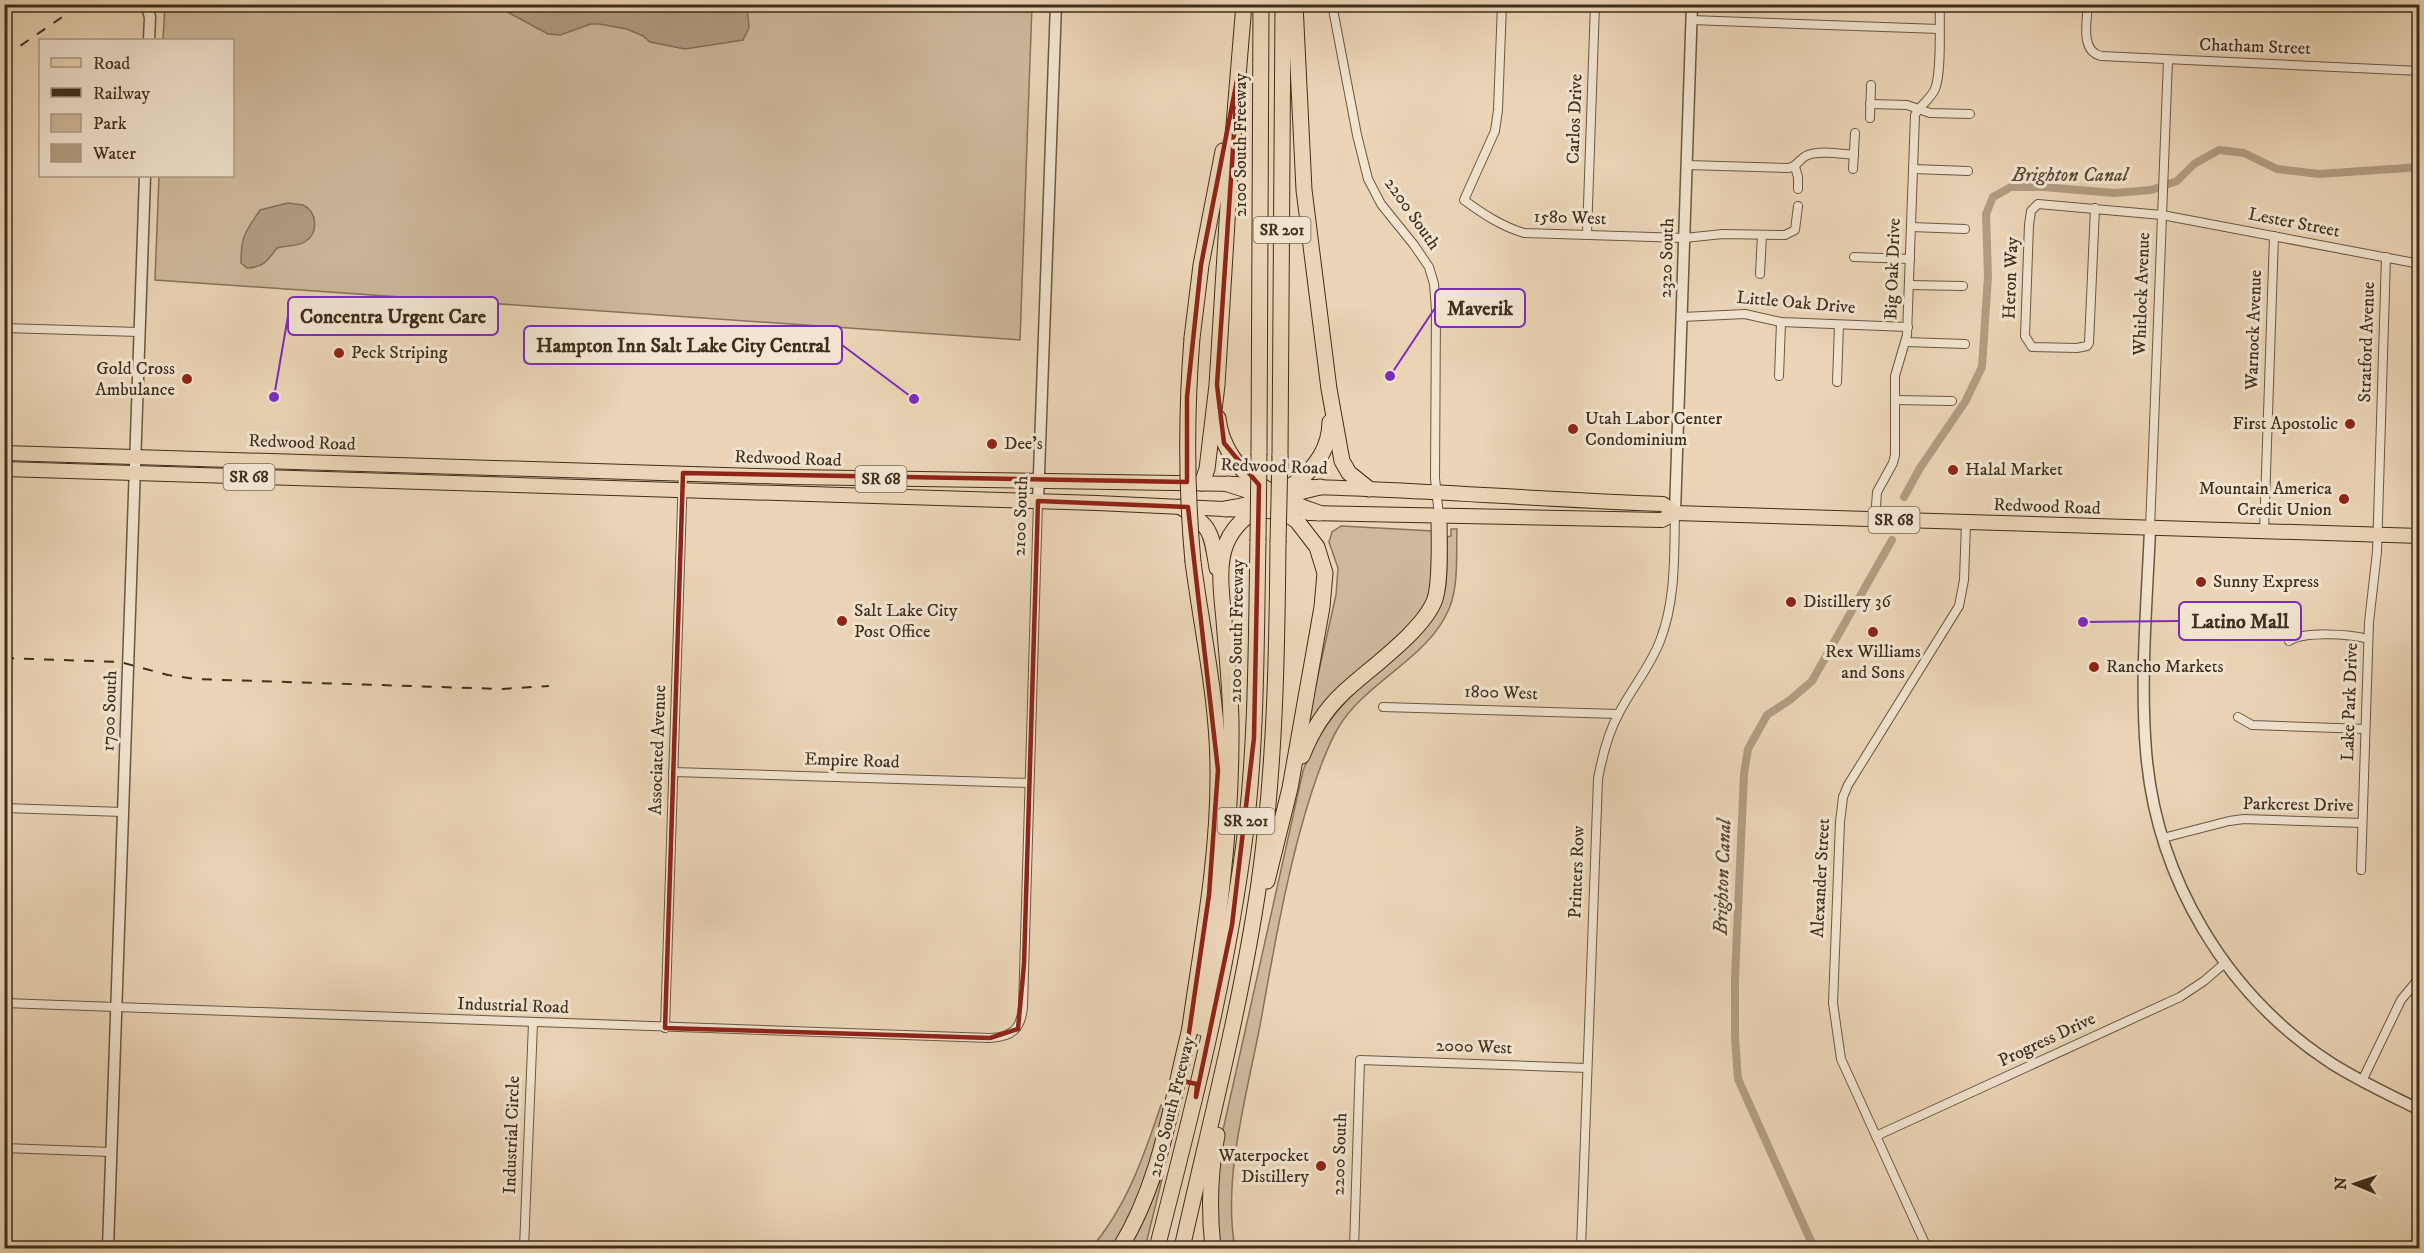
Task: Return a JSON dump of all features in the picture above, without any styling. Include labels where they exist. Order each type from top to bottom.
[{"type":"highway","points":[[1202,483],[1207,468],[1217,385],[1244,4]]},
{"type":"highway","name":"2100 South Freeway","points":[[1157,1248],[1206,1054],[1232,925],[1245,834],[1254,738],[1259,453],[1261,4]]},
{"type":"highway","name":"SR 201","points":[[1182,1248],[1243,977],[1259,881],[1272,763],[1277,665],[1283,4]]},
{"type":"highway","points":[[1295,4],[1304,180],[1329,389],[1344,466],[1352,476],[1369,489]]},
{"type":"highway","points":[[1189,1034],[1209,895],[1217,807],[1216,733],[1193,562],[1188,505],[1187,418],[1192,338],[1201,265],[1238,75]]},
{"type":"highway","points":[[1217,385],[1218,419],[1224,443],[1235,462],[1275,497],[1303,527],[1317,547],[1324,566],[1325,580],[1290,788],[1243,977]]},
{"type":"highway","points":[[1196,1096],[1200,1037],[1224,872],[1232,738],[1222,597],[1222,560],[1225,546],[1238,525],[1310,471],[1325,449],[1330,432],[1329,389]]},
{"type":"highway","points":[[1228,483],[1319,513]]},
{"type":"highway","points":[[1225,509],[1320,487]]},
{"type":"highway","points":[[1181,507],[1202,521],[1209,530],[1222,597]]},
{"type":"highway","points":[[1290,788],[1313,732],[1333,704],[1429,612],[1437,592],[1439,516]]},
{"type":"highway","points":[[1120,1248],[1130,1232],[1153,1180],[1206,961],[1224,872]]},
{"type":"highway","points":[[1213,1248],[1211,1227],[1214,1149],[1224,1104],[1228,1048]]},
{"type":"main road","name":"Redwood Road","points":[[4,453],[882,479],[1228,483]]},
{"type":"main road","name":"Redwood Road","points":[[4,469],[1038,501],[1254,511]]},
{"type":"main road","name":"Redwood Road","points":[[1320,487],[1663,504],[1675,513]]},
{"type":"main road","name":"Redwood Road","points":[[1319,513],[1662,520],[1675,513],[2419,537]]},
{"type":"street","points":[[146,4],[150,17],[149,39]]},
{"type":"street","points":[[150,17],[156,4]]},
{"type":"street","name":"2100 South","points":[[1018,1029],[1022,1013],[1038,480],[1056,4]]},
{"type":"street","name":"2200 South","points":[[1332,4],[1357,135],[1368,179],[1385,211],[1423,256],[1434,284],[1436,491],[1439,516]]},
{"type":"street","name":"1580 West","points":[[1502,4],[1498,110],[1495,131],[1464,200],[1505,227],[1524,233],[1684,238],[1723,234],[1785,235],[1793,232],[1797,224],[1798,206]]},
{"type":"street","name":"Carlos Drive","points":[[1587,234],[1595,4]]},
{"type":"street","name":"2320 South","points":[[1675,513],[1692,4]]},
{"type":"street","points":[[1919,109],[1930,98],[1937,81],[1940,4]]},
{"type":"street","name":"Chatham Street","points":[[2088,4],[2087,40],[2091,52],[2106,57],[2420,71]]},
{"type":"street","points":[[1691,20],[1939,29]]},
{"type":"street","name":"Whitlock Avenue","points":[[2150,529],[2168,60]]},
{"type":"street","points":[[1869,118],[1871,85]]},
{"type":"street","points":[[1870,104],[1907,105],[1926,112],[1970,114]]},
{"type":"street","name":"Big Oak Drive","points":[[1875,519],[1877,492],[1893,445],[1896,369],[1906,342],[1908,327],[1915,116],[1919,109]]},
{"type":"street","points":[[1853,169],[1855,133]]},
{"type":"street","points":[[1687,165],[1795,167],[1808,155],[1854,155]]},
{"type":"street","points":[[1795,167],[1798,189]]},
{"type":"street","points":[[1913,169],[1968,171]]},
{"type":"street","name":"1700 South","points":[[108,1248],[145,177]]},
{"type":"street","name":"Lester Street","points":[[2032,207],[2041,204],[2162,215],[2420,264]]},
{"type":"street","name":"Heron Way","points":[[2032,207],[2025,336],[2032,347],[2078,348],[2087,346],[2090,336],[2095,208]]},
{"type":"street","points":[[1911,227],[1965,229]]},
{"type":"street","points":[[1760,274],[1762,235]]},
{"type":"street","name":"Warnock Avenue","points":[[2264,532],[2274,236]]},
{"type":"street","points":[[1854,257],[1910,259]]},
{"type":"street","name":"Stratford Avenue","points":[[2378,536],[2386,257]]},
{"type":"street","points":[[1909,285],[1963,286]]},
{"type":"street","name":"Little Oak Drive","points":[[1682,317],[1745,314],[1781,322],[1908,327]]},
{"type":"street","points":[[1779,376],[1781,322]]},
{"type":"street","points":[[1837,381],[1839,324]]},
{"type":"street","points":[[4,328],[139,332]]},
{"type":"street","points":[[1906,342],[1965,344]]},
{"type":"street","points":[[1895,399],[1952,401]]},
{"type":"street","name":"Associated Avenue","points":[[665,1028],[683,473]]},
{"type":"street","name":"Printers Row","points":[[1581,1248],[1597,789],[1603,756],[1618,714],[1651,661],[1668,618],[1674,565],[1675,513]]},
{"type":"street","name":"Alexander Street","points":[[1927,1248],[1841,1059],[1834,1016],[1841,809],[1848,785],[1959,606],[1964,580],[1966,523]]},
{"type":"street","points":[[2150,529],[2145,735],[2151,785],[2163,838],[2178,879],[2193,911],[2224,963],[2260,1004],[2286,1029],[2333,1064],[2420,1110]]},
{"type":"street","name":"Lake Park Drive","points":[[2361,870],[2368,639],[2378,536]]},
{"type":"street","points":[[2289,641],[2304,635],[2359,636],[2368,639]]},
{"type":"street","name":"1800 West","points":[[1383,707],[1618,714]]},
{"type":"street","points":[[2238,717],[2253,725],[2366,729]]},
{"type":"street","name":"Empire Road","points":[[674,772],[1029,783]]},
{"type":"street","points":[[4,808],[123,812]]},
{"type":"street","name":"Parkcrest Drive","points":[[2163,838],[2244,819],[2362,823]]},
{"type":"street","name":"Progress Drive","points":[[1876,1136],[2180,997],[2204,981],[2224,963]]},
{"type":"street","points":[[2362,1081],[2401,1000],[2420,977]]},
{"type":"street","name":"Industrial Road","points":[[4,1004],[990,1038],[1006,1036],[1018,1029]]},
{"type":"street","name":"Industrial Circle","points":[[524,1248],[533,1023]]},
{"type":"street","name":"2200 South","points":[[1354,1248],[1360,1060]]},
{"type":"street","name":"2000 West","points":[[1360,1060],[1587,1068]]},
{"type":"street","points":[[4,1148],[111,1152]]},
{"type":"highlighted area","points":[[1238,75],[1217,385],[1224,443],[1259,485],[1254,738],[1232,925],[1196,1097],[1197,1084],[1182,1081],[1209,895],[1218,770],[1188,507],[1038,501],[1024,964],[1018,1029],[990,1038],[665,1028],[683,473],[1187,482],[1187,397],[1201,265]]},
{"type":"green space","points":[[165,5],[1032,5],[1020,340],[155,280],[159,177],[234,177],[234,39],[163,39]]},
{"type":"green space","points":[[1341,526],[1433,531],[1433,578],[1424,613],[1306,729],[1336,595],[1338,568],[1329,542],[1332,532]]},
{"type":"green space","points":[[1451,529],[1457,529],[1457,559],[1456,580],[1449,609],[1427,642],[1350,711],[1330,743],[1312,791],[1283,904],[1238,1134],[1232,1192],[1235,1248],[1218,1248],[1217,1175],[1223,1130],[1303,771],[1320,735],[1342,706],[1420,633],[1434,616],[1444,593],[1447,574],[1447,537],[1451,536]]},
{"type":"green space","points":[[1161,1105],[1164,1106],[1154,1155],[1136,1204],[1113,1248],[1091,1248],[1114,1216],[1133,1181]]},
{"type":"green space","points":[[1163,1175],[1145,1248],[1127,1248]]},
{"type":"water","points":[[500,5],[747,5],[749,28],[743,40],[685,49],[650,42],[627,29],[599,24],[591,24],[560,35],[548,34],[509,13]]},
{"type":"water","points":[[288,203],[308,208],[314,217],[313,233],[300,244],[277,248],[261,265],[247,268],[241,263],[241,254],[243,240],[251,224],[260,210]]},
{"type":"waterway","name":"Brighton Canal","points":[[1904,497],[1920,468],[1965,402],[1982,367],[1988,276],[1986,214],[1993,197],[2011,187],[2043,187],[2114,193],[2151,190],[2177,181],[2194,164],[2219,150],[2244,153],[2277,169],[2319,174],[2420,167]]},
{"type":"waterway","name":"Brighton Canal","points":[[1814,1248],[1738,1079],[1735,978],[1744,774],[1748,749],[1767,715],[1790,700],[1812,681],[1892,540]]},
{"type":"railway","points":[[4,57],[81,4]]},
{"type":"railway","points":[[4,658],[120,662],[168,675],[195,679],[501,689],[549,686]]},
{"type":"place","name":"Peck Striping","points":[[339,353]]},
{"type":"place","name":"Maverik","points":[[1390,376]]},
{"type":"place","name":"Gold Cross Ambulance","points":[[187,379]]},
{"type":"place","name":"Concentra Urgent Care","points":[[274,397]]},
{"type":"place","name":"Hampton Inn Salt Lake City Central","points":[[914,399]]},
{"type":"place","name":"First Apostolic","points":[[2350,424]]},
{"type":"place","name":"Utah Labor Center Condominium","points":[[1573,429]]},
{"type":"place","name":"Dee's","points":[[992,444]]},
{"type":"place","name":"Halal Market","points":[[1953,470]]},
{"type":"place","name":"Mountain America Credit Union","points":[[2344,499]]},
{"type":"place","name":"Sunny Express","points":[[2201,582]]},
{"type":"place","name":"Distillery 36","points":[[1791,602]]},
{"type":"place","name":"Salt Lake City Post Office","points":[[842,621]]},
{"type":"place","name":"Latino Mall","points":[[2083,622]]},
{"type":"place","name":"Rex Williams and Sons","points":[[1873,632]]},
{"type":"place","name":"Rancho Markets","points":[[2094,667]]},
{"type":"place","name":"Waterpocket Distillery","points":[[1321,1166]]}]
